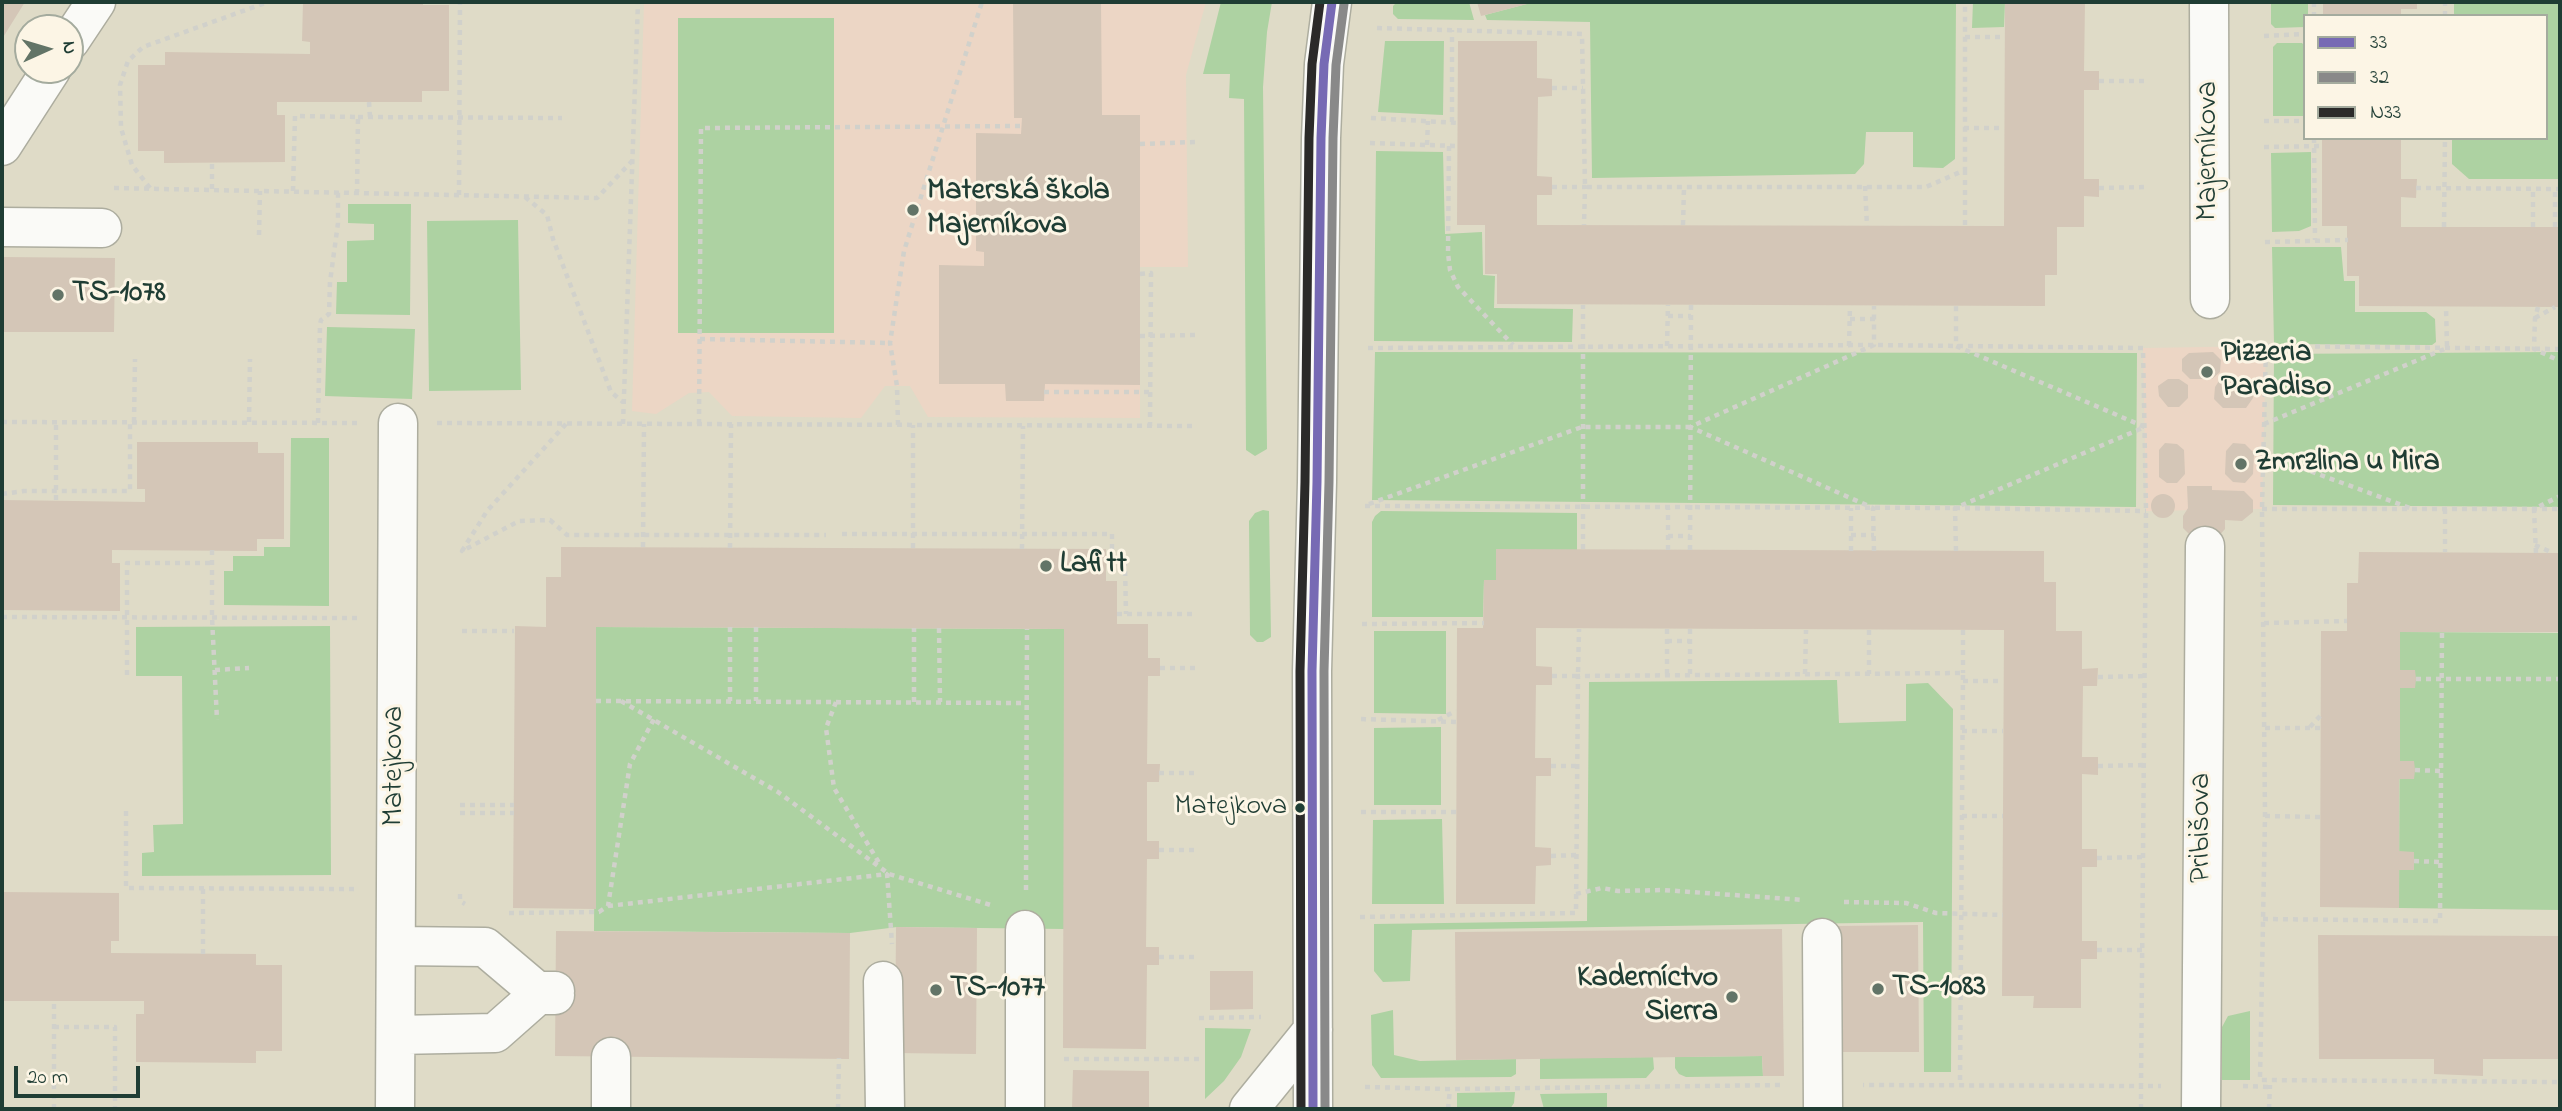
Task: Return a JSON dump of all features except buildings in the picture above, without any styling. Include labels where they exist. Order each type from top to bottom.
[{"type":"street","points":[[84,20],[96,2]]},
{"type":"street","points":[[1313,1109],[1312,671],[1321,138],[1324,64],[1332,2]]},
{"type":"street","name":"Majerníkova","points":[[2209,2],[2210,299]]},
{"type":"street","points":[[2,146],[42,84]]},
{"type":"street","points":[[2,228],[102,228]]},
{"type":"street","name":"Matejkova","points":[[395,1109],[398,423]]},
{"type":"street","name":"Pribišova","points":[[2201,1109],[2205,546]]},
{"type":"street","points":[[1025,923],[1025,1109]]},
{"type":"street","points":[[1822,938],[1823,1097]]},
{"type":"street","points":[[396,946],[485,947],[537,991],[555,993],[538,995],[495,1033],[396,1035]]},
{"type":"street","points":[[883,981],[885,1109]]},
{"type":"street","points":[[1249,1109],[1313,1030]]},
{"type":"street","points":[[611,1056],[611,1109]]},
{"type":"path","points":[[151,188],[132,165],[121,128],[120,85],[128,61],[143,47],[268,2]]},
{"type":"path","points":[[458,195],[460,2]]},
{"type":"path","points":[[623,424],[638,2]]},
{"type":"path","points":[[898,425],[897,386],[890,343],[904,251],[982,2]]},
{"type":"path","points":[[1965,2],[1965,226]]},
{"type":"path","points":[[1377,28],[1582,34],[1584,225]]},
{"type":"path","points":[[1371,118],[1455,123],[1452,30]]},
{"type":"path","points":[[2264,36],[2303,34]]},
{"type":"path","points":[[1965,37],[2004,37]]},
{"type":"path","points":[[2099,81],[2148,81]]},
{"type":"path","points":[[1552,88],[1583,88]]},
{"type":"path","points":[[369,102],[370,118]]},
{"type":"path","points":[[293,191],[295,116],[562,118]]},
{"type":"path","points":[[357,192],[358,117]]},
{"type":"path","points":[[1427,145],[1428,121]]},
{"type":"path","points":[[2264,121],[2303,121]]},
{"type":"path","points":[[699,424],[701,128],[1021,126]]},
{"type":"path","points":[[1964,128],[2004,128]]},
{"type":"path","points":[[2314,140],[2315,240]]},
{"type":"path","points":[[2444,227],[2445,140]]},
{"type":"path","points":[[1140,144],[1195,142]]},
{"type":"path","points":[[1370,144],[1457,146]]},
{"type":"path","points":[[1449,146],[1450,270],[1458,287],[1514,346]]},
{"type":"path","points":[[2264,147],[2322,146]]},
{"type":"path","points":[[102,187],[597,198],[633,160]]},
{"type":"path","points":[[212,162],[212,189]]},
{"type":"path","points":[[1552,187],[1926,187],[1965,170]]},
{"type":"path","points":[[1865,186],[1867,226]]},
{"type":"path","points":[[1684,187],[1684,225]]},
{"type":"path","points":[[2099,188],[2147,187]]},
{"type":"path","points":[[2416,188],[2558,189],[2555,227]]},
{"type":"path","points":[[2533,189],[2533,227]]},
{"type":"path","points":[[259,235],[260,191]]},
{"type":"path","points":[[318,423],[320,325],[321,320],[329,314],[330,282],[338,223],[338,192]]},
{"type":"path","points":[[524,196],[547,215],[553,239],[611,391],[623,402]]},
{"type":"path","points":[[2265,242],[2348,240]]},
{"type":"path","points":[[1140,274],[1150,274],[1150,426]]},
{"type":"path","points":[[1583,305],[1583,550]]},
{"type":"path","points":[[1667,346],[1668,305]]},
{"type":"path","points":[[1690,550],[1691,305]]},
{"type":"path","points":[[1849,346],[1850,306]]},
{"type":"path","points":[[1874,306],[1874,345]]},
{"type":"path","points":[[1956,306],[1956,346]]},
{"type":"path","points":[[2446,306],[2446,348]]},
{"type":"path","points":[[2534,349],[2538,307]]},
{"type":"path","points":[[2535,317],[2555,307]]},
{"type":"path","points":[[1667,316],[1691,316]]},
{"type":"path","points":[[1850,319],[1875,319]]},
{"type":"path","points":[[1140,336],[1196,335]]},
{"type":"path","points":[[700,339],[890,343]]},
{"type":"path","points":[[1365,1087],[1823,1097],[1960,1084],[2141,1086],[2146,512],[2143,348],[1874,345],[1368,348]]},
{"type":"path","points":[[1690,427],[1874,345]]},
{"type":"path","points":[[1956,346],[2145,427]]},
{"type":"path","points":[[2560,349],[2266,346],[2262,509],[2265,728],[2260,1080],[2560,1082]]},
{"type":"path","points":[[2264,424],[2446,348]]},
{"type":"path","points":[[2534,349],[2560,361]]},
{"type":"path","points":[[2,494],[24,491],[130,491],[135,359]]},
{"type":"path","points":[[249,422],[250,359]]},
{"type":"path","points":[[1044,392],[1150,392]]},
{"type":"path","points":[[56,422],[56,500]]},
{"type":"path","points":[[566,424],[487,511],[462,551],[519,521],[550,520],[567,534],[826,535]]},
{"type":"path","points":[[643,547],[644,424]]},
{"type":"path","points":[[730,548],[731,424]]},
{"type":"path","points":[[871,425],[1196,426]]},
{"type":"path","points":[[913,425],[913,548]]},
{"type":"path","points":[[1022,549],[1023,426]]},
{"type":"path","points":[[1873,508],[1690,427],[1582,427],[1365,506],[1583,508],[1668,508],[1690,508],[1851,508],[1873,508],[1955,508],[2146,512]]},
{"type":"path","points":[[1955,508],[2145,427]]},
{"type":"path","points":[[2264,454],[2414,509]]},
{"type":"path","points":[[2534,509],[2560,496]]},
{"type":"path","points":[[1668,508],[1668,550]]},
{"type":"path","points":[[1851,508],[1851,551]]},
{"type":"path","points":[[1873,508],[1874,551]]},
{"type":"path","points":[[1955,508],[1956,551]]},
{"type":"path","points":[[2262,509],[2560,509]]},
{"type":"path","points":[[2445,509],[2445,552]]},
{"type":"path","points":[[2534,509],[2536,553]]},
{"type":"path","points":[[842,534],[1112,534],[1112,565],[1125,565],[1126,614]]},
{"type":"path","points":[[1851,535],[1874,535]]},
{"type":"path","points":[[1668,536],[1690,536]]},
{"type":"path","points":[[2535,545],[2553,552]]},
{"type":"path","points":[[212,550],[217,720]]},
{"type":"path","points":[[127,675],[127,564],[213,563]]},
{"type":"path","points":[[1117,614],[1198,614]]},
{"type":"path","points":[[2,617],[397,618]]},
{"type":"path","points":[[2264,623],[2347,621]]},
{"type":"path","points":[[1362,624],[1484,623]]},
{"type":"path","points":[[730,627],[730,701]]},
{"type":"path","points":[[755,628],[756,701]]},
{"type":"path","points":[[914,628],[914,702]]},
{"type":"path","points":[[939,628],[940,702]]},
{"type":"path","points":[[621,701],[778,792],[889,874],[1025,923],[1027,629]]},
{"type":"path","points":[[1360,917],[1576,914],[1579,629]]},
{"type":"path","points":[[1667,629],[1667,675]]},
{"type":"path","points":[[1690,629],[1690,675]]},
{"type":"path","points":[[1805,674],[1806,630]]},
{"type":"path","points":[[1869,630],[1869,674]]},
{"type":"path","points":[[1960,1084],[1963,630]]},
{"type":"path","points":[[462,631],[514,631]]},
{"type":"path","points":[[2263,919],[2440,921],[2442,632]]},
{"type":"path","points":[[1667,641],[1690,641]]},
{"type":"path","points":[[215,670],[249,668]]},
{"type":"path","points":[[1160,668],[1198,668]]},
{"type":"path","points":[[1552,676],[1963,673]]},
{"type":"path","points":[[2098,677],[2144,677]]},
{"type":"path","points":[[2416,679],[2560,679]]},
{"type":"path","points":[[1963,681],[2003,681]]},
{"type":"path","points":[[596,701],[1026,702]]},
{"type":"path","points":[[836,702],[826,728],[834,788],[875,859],[889,874],[892,961],[883,981]]},
{"type":"path","points":[[1438,720],[1456,711]]},
{"type":"path","points":[[2310,727],[2321,715]]},
{"type":"path","points":[[608,906],[630,764],[654,719]]},
{"type":"path","points":[[1361,719],[1456,722]]},
{"type":"path","points":[[2265,728],[2321,727]]},
{"type":"path","points":[[1962,731],[2003,732]]},
{"type":"path","points":[[2098,766],[2144,765]]},
{"type":"path","points":[[1551,766],[1577,766]]},
{"type":"path","points":[[2415,770],[2441,771]]},
{"type":"path","points":[[1159,773],[1198,773]]},
{"type":"path","points":[[460,805],[514,804]]},
{"type":"path","points":[[126,811],[126,888],[396,889]]},
{"type":"path","points":[[1361,811],[1456,812]]},
{"type":"path","points":[[460,813],[514,813]]},
{"type":"path","points":[[1962,816],[2003,816]]},
{"type":"path","points":[[2264,817],[2321,817]]},
{"type":"path","points":[[1159,850],[1199,850]]},
{"type":"path","points":[[1551,856],[1577,855]]},
{"type":"path","points":[[2097,858],[2144,857]]},
{"type":"path","points":[[2414,861],[2440,862]]},
{"type":"path","points":[[508,913],[598,912],[608,906],[889,874]]},
{"type":"path","points":[[203,888],[203,954]]},
{"type":"path","points":[[1576,894],[1602,888],[1809,900]]},
{"type":"path","points":[[1835,902],[1906,903],[1937,913],[2003,915]]},
{"type":"path","points":[[2097,950],[2143,950]]},
{"type":"path","points":[[1159,957],[1199,957]]},
{"type":"path","points":[[54,1001],[54,1109]]},
{"type":"path","points":[[1199,1018],[1261,1017]]},
{"type":"path","points":[[54,1027],[115,1027],[115,1109]]},
{"type":"path","points":[[838,1109],[839,1058]]},
{"type":"path","points":[[1025,1059],[1200,1059]]},
{"type":"path","points":[[2269,1109],[2270,1081]]},
{"type":"path","points":[[1448,1109],[1450,1088]]},
{"type":"shaded area","name":"Materská škola Majerníkova","points":[[644,2],[1206,2],[1186,75],[1188,267],[1140,267],[1140,418],[928,417],[910,386],[885,386],[861,418],[732,416],[709,392],[689,393],[656,414],[632,411]]},
{"type":"shaded area","points":[[2266,346],[2262,509],[2146,511],[2143,348]]},
{"type":"green space","points":[[1221,2],[1272,2],[1263,87],[1267,449],[1255,456],[1246,450],[1244,99],[1229,98],[1230,74],[1203,74]]},
{"type":"green space","points":[[1397,2],[1469,2],[1474,20],[1398,19],[1393,14],[1393,6]]},
{"type":"green space","points":[[1534,2],[1956,2],[1955,159],[1943,168],[1913,167],[1913,132],[1866,132],[1864,164],[1855,174],[1592,178],[1590,22],[1487,20],[1485,15]]},
{"type":"green space","points":[[1973,2],[2005,2],[2004,27],[1972,28]]},
{"type":"green space","points":[[2271,2],[2308,2],[2308,14],[2303,14],[2303,27],[2275,28],[2271,24]]},
{"type":"green space","points":[[2454,2],[2560,2],[2560,179],[2469,179],[2452,164],[2452,140],[2548,140],[2548,14],[2454,14]]},
{"type":"green space","points":[[678,18],[834,18],[834,333],[678,333]]},
{"type":"green space","points":[[1385,41],[1444,41],[1443,115],[1378,112]]},
{"type":"green space","points":[[2277,43],[2303,44],[2303,116],[2273,116],[2273,47]]},
{"type":"green space","points":[[1376,151],[1443,152],[1445,234],[1482,232],[1483,275],[1495,276],[1494,308],[1573,309],[1572,342],[1374,341]]},
{"type":"green space","points":[[2311,152],[2311,226],[2299,231],[2272,232],[2271,153]]},
{"type":"green space","points":[[348,204],[411,204],[410,315],[336,314],[337,282],[347,282],[347,241],[374,240],[374,224],[348,223]]},
{"type":"green space","points":[[518,220],[521,390],[429,391],[427,221]]},
{"type":"green space","points":[[2272,247],[2341,247],[2344,281],[2355,281],[2355,312],[2426,312],[2435,319],[2436,342],[2432,345],[2274,344]]},
{"type":"green space","points":[[327,327],[415,329],[412,399],[325,396]]},
{"type":"green space","points":[[1375,352],[2137,353],[2136,507],[1372,500]]},
{"type":"green space","points":[[2560,352],[2560,507],[2273,505],[2274,354]]},
{"type":"green space","points":[[291,438],[329,438],[329,606],[224,605],[224,571],[233,571],[233,556],[264,556],[264,547],[290,547]]},
{"type":"green space","points":[[1269,511],[1271,637],[1257,642],[1250,635],[1249,521],[1255,513]]},
{"type":"green space","points":[[1381,511],[1577,513],[1577,550],[1496,580],[1484,580],[1483,617],[1372,617],[1372,522]]},
{"type":"green space","points":[[330,626],[331,875],[142,876],[142,853],[154,852],[153,825],[183,824],[182,676],[136,676],[136,627]]},
{"type":"green space","points":[[596,627],[1064,629],[1064,929],[897,927],[850,933],[594,931]]},
{"type":"green space","points":[[1374,631],[1446,631],[1446,714],[1374,713]]},
{"type":"green space","points":[[2400,632],[2560,633],[2560,910],[2399,908]]},
{"type":"green space","points":[[1837,680],[1839,723],[1906,721],[1906,684],[1928,683],[1953,709],[1951,1072],[1924,1072],[1923,922],[1412,930],[1410,981],[1383,982],[1374,971],[1374,924],[1587,921],[1589,682]]},
{"type":"green space","points":[[1441,727],[1441,805],[1374,805],[1374,728]]},
{"type":"green space","points":[[1442,819],[1444,904],[1372,904],[1373,820]]},
{"type":"green space","points":[[1393,1010],[1394,1055],[1420,1061],[1516,1059],[1516,1074],[1511,1077],[1381,1078],[1372,1065],[1371,1015]]},
{"type":"green space","points":[[2250,1011],[2250,1080],[2222,1080],[2222,1027],[2228,1016]]},
{"type":"green space","points":[[1205,1028],[1251,1029],[1241,1057],[1224,1081],[1205,1099]]},
{"type":"green space","points":[[1762,1056],[1763,1076],[1686,1077],[1679,1074],[1675,1068],[1675,1057]]},
{"type":"green space","points":[[1653,1057],[1654,1069],[1646,1078],[1540,1079],[1540,1058]]},
{"type":"green space","points":[[1515,1092],[1514,1103],[1510,1109],[1457,1109],[1457,1093]]},
{"type":"green space","points":[[1607,1093],[1607,1109],[1544,1109],[1540,1094]]},
{"type":"transit line","name":"N33","points":[[1301,1109],[1300,671],[1309,138],[1312,64],[1320,2]]},
{"type":"transit line","name":"33","points":[[1313,1109],[1312,671],[1321,138],[1324,64],[1332,2]]},
{"type":"transit line","name":"32","points":[[1325,1109],[1324,671],[1333,138],[1336,65],[1344,4]]},
{"type":"place","name":"Materská škola Majerníkova","points":[[913,210]]},
{"type":"place","name":"TS-1078","points":[[58,295]]},
{"type":"place","name":"Pizzeria Paradiso","points":[[2207,372]]},
{"type":"place","name":"Zmrzlina u Mira","points":[[2241,464]]},
{"type":"place","name":"Lafitt","points":[[1046,566]]},
{"type":"place","name":"Matejkova","points":[[1300,808]]},
{"type":"place","name":"TS-1083","points":[[1878,989]]},
{"type":"place","name":"TS-1077","points":[[936,990]]},
{"type":"place","name":"Kaderníctvo Sierra","points":[[1732,997]]}]
